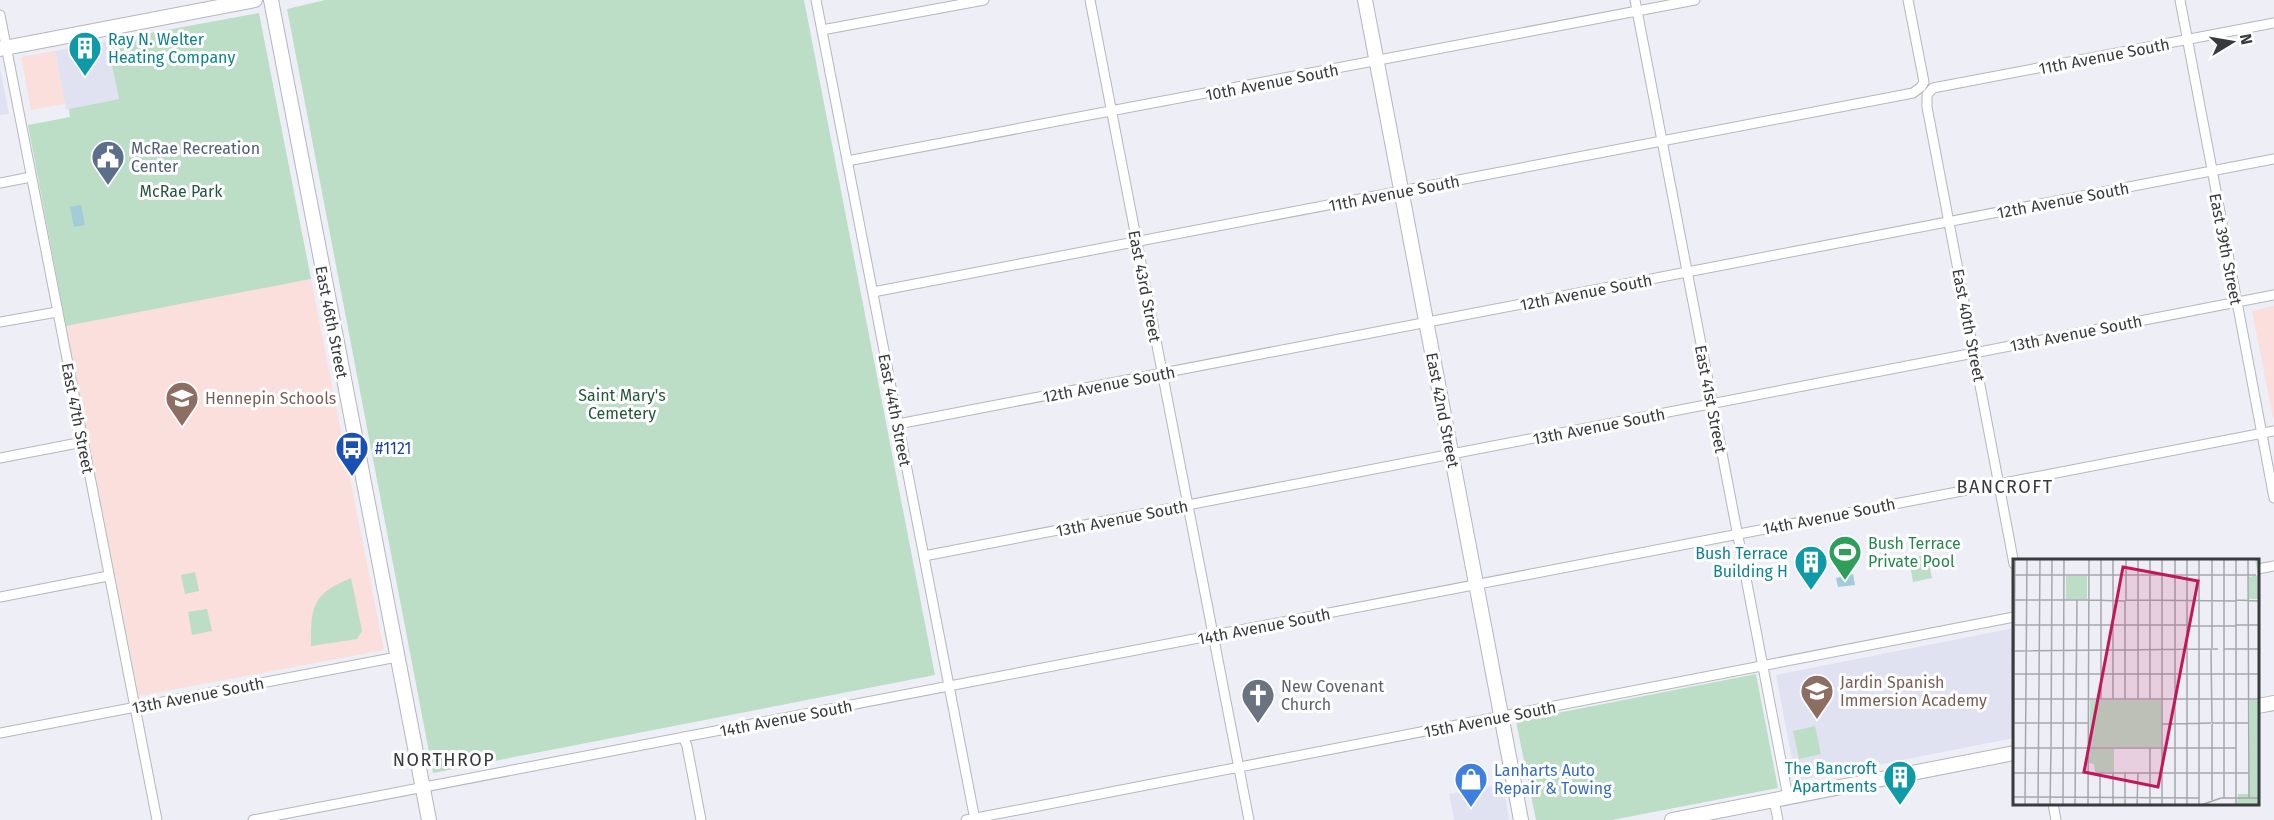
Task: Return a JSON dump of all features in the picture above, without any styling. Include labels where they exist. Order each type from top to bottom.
[{"type":"street","points":[[3,48],[255,0]]},
{"type":"street","name":"East 46th Street","points":[[271,0],[429,820]]},
{"type":"street","name":"East 44th Street","points":[[816,0],[949,687],[972,819]]},
{"type":"street","points":[[822,30],[984,0]]},
{"type":"street","name":"East 43rd Street","points":[[1090,0],[1249,820]]},
{"type":"street","name":"East 42nd Street","points":[[1365,0],[1521,820]]},
{"type":"street","name":"East 41st Street","points":[[1635,0],[1762,666],[1781,799],[1778,820]]},
{"type":"street","name":"10th Avenue South","points":[[847,161],[1695,0]]},
{"type":"street","name":"11th Avenue South","points":[[873,292],[1915,92],[1924,82],[1908,0]]},
{"type":"street","name":"East 39th Street","points":[[2180,0],[2274,498]]},
{"type":"street","name":"East 47th Street","points":[[0,15],[3,48],[31,177],[157,820]]},
{"type":"street","name":"11th Avenue South","points":[[1934,88],[2274,23]]},
{"type":"street","name":"East 40th Street","points":[[1934,88],[1927,95],[1927,107],[2013,559]]},
{"type":"street","name":"12th Avenue South","points":[[898,424],[2274,159]]},
{"type":"street","points":[[0,183],[31,177]]},
{"type":"street","name":"13th Avenue South","points":[[924,556],[2274,296]]},
{"type":"street","points":[[0,322],[57,312]]},
{"type":"street","name":"14th Avenue South","points":[[253,820],[2274,431]]},
{"type":"street","points":[[0,458],[82,442]]},
{"type":"street","points":[[2259,569],[2274,566]]},
{"type":"street","points":[[0,597],[108,576]]},
{"type":"street","name":"15th Avenue South","points":[[972,819],[2013,617]]},
{"type":"street","name":"13th Avenue South","points":[[0,733],[397,657]]},
{"type":"street","points":[[2259,706],[2274,703]]},
{"type":"street","points":[[683,737],[687,746],[701,820]]},
{"type":"street","points":[[1672,820],[2013,753]]},
{"type":"street","points":[[2053,805],[2056,820]]},
{"type":"shaded area","name":"Ray N. Welter Heating Company","points":[[107,41],[119,99],[66,110],[55,51]]},
{"type":"shaded area","points":[[55,51],[65,104],[31,110],[21,57]]},
{"type":"shaded area","points":[[0,67],[9,114],[0,115]]},
{"type":"shaded area","points":[[311,279],[384,650],[139,696],[66,326]]},
{"type":"shaded area","points":[[2274,306],[2274,418],[2273,418],[2252,311]]},
{"type":"shaded area","points":[[2013,628],[2013,738],[1796,781],[1776,675]]},
{"type":"shaded area","points":[[1503,784],[1509,820],[1454,820],[1449,794]]},
{"type":"green space","name":"Saint Mary's Cemetery","points":[[325,0],[804,0],[935,675],[433,773],[287,9]]},
{"type":"green space","name":"McRae Park","points":[[259,13],[311,279],[66,326],[28,125],[70,117],[69,109],[119,99],[107,41]]},
{"type":"green space","points":[[1927,555],[1932,578],[1913,582],[1909,558]]},
{"type":"green space","points":[[195,572],[199,591],[185,594],[181,575]]},
{"type":"green space","points":[[351,578],[362,631],[357,639],[311,646],[313,611],[316,603],[328,590]]},
{"type":"green space","points":[[207,609],[212,631],[192,635],[188,612]]},
{"type":"green space","points":[[1756,674],[1778,788],[1612,820],[1536,820],[1516,721]]},
{"type":"green space","points":[[1815,726],[1821,754],[1799,759],[1793,731]]},
{"type":"water","points":[[81,205],[85,225],[74,227],[70,207]]},
{"type":"water","name":"Bush Terrace Private Pool","points":[[1853,574],[1855,585],[1838,587],[1836,578]]},
{"type":"place","name":"Ray N. Welter Heating Company","points":[[85,77]]},
{"type":"place","name":"McRae Recreation Center","points":[[108,186]]},
{"type":"place","name":"Hennepin Schools","points":[[182,427]]},
{"type":"place","name":"#1121","points":[[352,477]]},
{"type":"place","name":"Bush Terrace Private Pool","points":[[1845,581]]},
{"type":"place","name":"Bush Terrace Building H","points":[[1811,591]]},
{"type":"place","name":"Jardin Spanish Immersion Academy","points":[[1817,720]]},
{"type":"place","name":"New Covenant Church","points":[[1258,724]]},
{"type":"place","name":"The Bancroft Apartments","points":[[1900,806]]},
{"type":"place","name":"Lanharts Auto Repair & Towing","points":[[1471,808]]},
{"type":"district","name":"BANCROFT","points":[[2005,487]]},
{"type":"district","name":"NORTHROP","points":[[444,760]]}]
